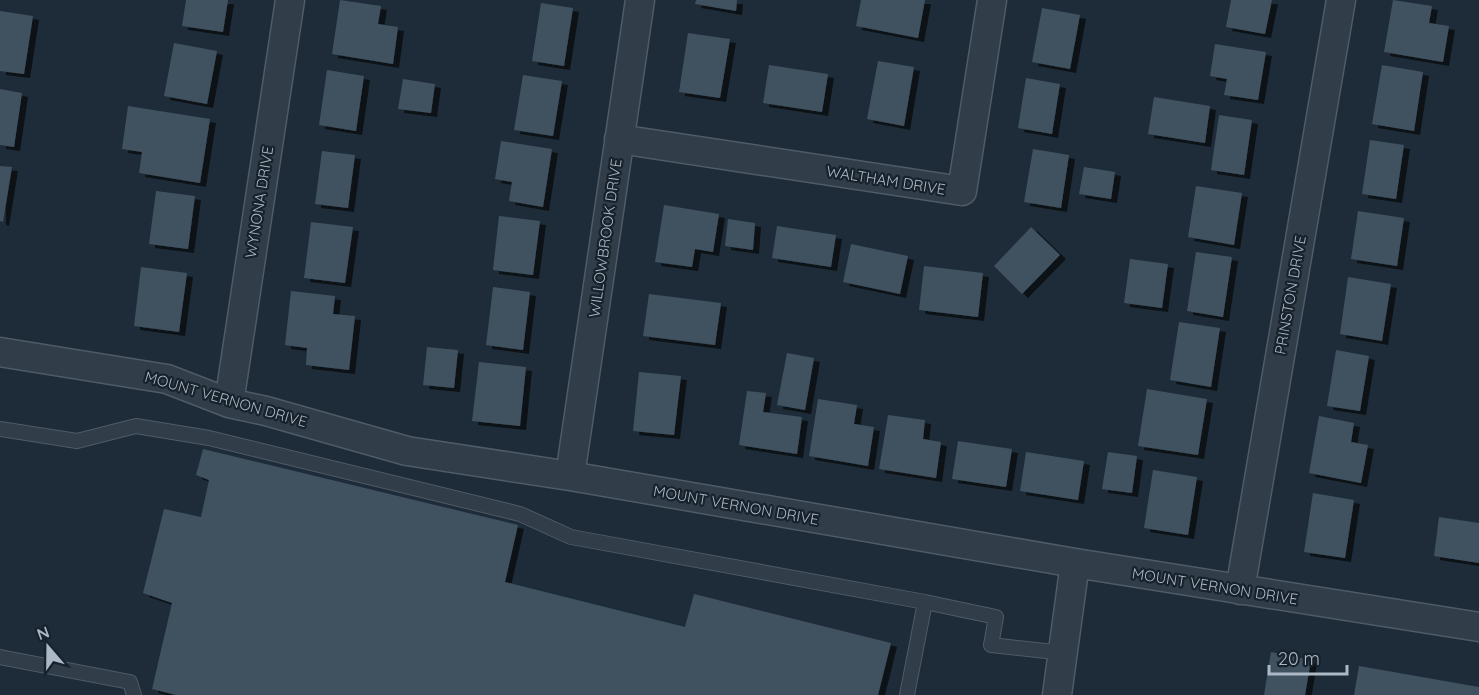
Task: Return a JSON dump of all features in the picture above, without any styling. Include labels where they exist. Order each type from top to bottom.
[{"type":"street","name":"WYNONA DRIVE","points":[[229,403],[290,0]]},
{"type":"street","name":"WILLOWBROOK DRIVE","points":[[570,476],[640,0]]},
{"type":"street","name":"WALTHAM DRIVE","points":[[619,139],[962,191],[992,0]]},
{"type":"street","name":"PRINSTON DRIVE","points":[[1240,590],[1341,0]]},
{"type":"street","name":"MOUNT VERNON DRIVE","points":[[0,352],[167,379],[229,403],[407,450],[1075,564],[1479,627]]},
{"type":"street","points":[[1057,695],[1075,564]]},
{"type":"lane","points":[[0,429],[77,441],[136,426],[209,438],[520,514],[571,537],[996,617],[992,645],[1064,653]]},
{"type":"lane","points":[[907,695],[925,602]]},
{"type":"lane","points":[[0,657],[130,682],[134,695]]},
{"type":"building","points":[[186,0],[228,0],[223,32],[182,26]]},
{"type":"building","points":[[340,0],[381,6],[378,24],[398,27],[393,64],[332,54]]},
{"type":"building","points":[[696,0],[737,0],[736,11],[695,4]]},
{"type":"building","points":[[861,0],[925,0],[918,38],[856,26]]},
{"type":"building","points":[[1231,0],[1272,0],[1265,34],[1226,27]]},
{"type":"building","points":[[1393,0],[1432,6],[1429,23],[1449,26],[1443,62],[1384,52]]},
{"type":"building","points":[[541,3],[573,8],[564,66],[532,61]]},
{"type":"building","points":[[1042,8],[1080,15],[1070,69],[1032,62]]},
{"type":"building","points":[[0,11],[33,16],[24,74],[0,71]]},
{"type":"building","points":[[688,33],[730,39],[720,98],[679,92]]},
{"type":"building","points":[[174,43],[217,51],[207,104],[164,96]]},
{"type":"building","points":[[1215,44],[1266,52],[1258,100],[1224,95],[1227,79],[1210,76]]},
{"type":"building","points":[[878,61],[914,67],[904,126],[867,119]]},
{"type":"building","points":[[769,65],[828,74],[822,112],[763,103]]},
{"type":"building","points":[[1382,65],[1423,72],[1414,131],[1372,124]]},
{"type":"building","points":[[327,70],[364,76],[356,131],[319,125]]},
{"type":"building","points":[[523,75],[562,81],[553,136],[514,130]]},
{"type":"building","points":[[1026,78],[1060,84],[1052,134],[1018,128]]},
{"type":"building","points":[[403,79],[435,84],[431,113],[398,109]]},
{"type":"building","points":[[0,89],[22,93],[14,147],[0,145]]},
{"type":"building","points":[[1154,97],[1210,106],[1205,143],[1148,134]]},
{"type":"building","points":[[128,106],[210,119],[200,183],[139,173],[142,152],[122,149]]},
{"type":"building","points":[[1219,115],[1252,120],[1244,175],[1211,170]]},
{"type":"building","points":[[1370,140],[1404,145],[1396,199],[1362,194]]},
{"type":"building","points":[[501,141],[552,149],[543,207],[509,201],[512,182],[495,179]]},
{"type":"building","points":[[1033,149],[1069,155],[1061,208],[1024,202]]},
{"type":"building","points":[[322,151],[355,155],[348,208],[315,204]]},
{"type":"building","points":[[0,166],[12,167],[3,222],[0,221]]},
{"type":"building","points":[[1084,167],[1115,172],[1111,199],[1079,194]]},
{"type":"building","points":[[1196,186],[1242,193],[1234,245],[1188,237]]},
{"type":"building","points":[[156,191],[195,196],[188,249],[149,244]]},
{"type":"building","points":[[664,205],[719,214],[713,252],[695,249],[692,267],[655,262]]},
{"type":"building","points":[[1358,211],[1404,218],[1397,266],[1351,259]]},
{"type":"building","points":[[499,216],[540,221],[533,275],[493,270]]},
{"type":"building","points":[[728,219],[755,223],[753,250],[725,246]]},
{"type":"building","points":[[311,222],[353,227],[345,283],[304,278]]},
{"type":"building","points":[[777,226],[836,235],[831,267],[772,258]]},
{"type":"building","points":[[1031,227],[1060,255],[1022,294],[994,266]]},
{"type":"building","points":[[851,244],[908,256],[900,294],[843,282]]},
{"type":"building","points":[[1196,252],[1232,257],[1223,317],[1187,311]]},
{"type":"building","points":[[1130,259],[1168,264],[1162,308],[1124,303]]},
{"type":"building","points":[[924,266],[983,273],[978,317],[919,310]]},
{"type":"building","points":[[141,267],[187,273],[179,332],[134,326]]},
{"type":"building","points":[[1348,277],[1391,284],[1382,341],[1340,334]]},
{"type":"building","points":[[493,287],[530,292],[523,350],[486,345]]},
{"type":"building","points":[[291,291],[335,296],[333,314],[355,316],[349,370],[306,365],[307,348],[285,345]]},
{"type":"building","points":[[649,294],[721,303],[715,345],[643,336]]},
{"type":"building","points":[[1179,322],[1220,328],[1211,387],[1170,380]]},
{"type":"building","points":[[427,347],[458,350],[454,388],[423,385]]},
{"type":"building","points":[[1336,350],[1369,356],[1360,411],[1327,406]]},
{"type":"building","points":[[787,353],[814,358],[805,410],[777,405]]},
{"type":"building","points":[[479,362],[526,367],[520,426],[472,421]]},
{"type":"building","points":[[639,372],[681,376],[674,435],[633,431]]},
{"type":"building","points":[[1147,389],[1207,399],[1198,455],[1138,446]]},
{"type":"building","points":[[747,391],[766,393],[763,412],[802,417],[797,454],[739,445]]},
{"type":"building","points":[[818,399],[857,405],[854,424],[874,427],[868,466],[809,456]]},
{"type":"building","points":[[888,415],[925,420],[923,439],[941,442],[936,478],[879,469]]},
{"type":"building","points":[[1319,416],[1354,423],[1351,442],[1368,445],[1361,483],[1309,473]]},
{"type":"building","points":[[958,441],[1012,449],[1006,487],[952,479]]},
{"type":"building","points":[[203,449],[518,525],[505,582],[685,627],[694,594],[891,643],[878,695],[176,695],[152,689],[172,603],[143,593],[164,509],[201,517],[209,480],[196,475]]},
{"type":"building","points":[[1026,452],[1084,461],[1078,500],[1020,491]]},
{"type":"building","points":[[1108,452],[1137,456],[1132,493],[1102,489]]},
{"type":"building","points":[[1153,470],[1197,477],[1188,535],[1144,528]]},
{"type":"building","points":[[1313,493],[1354,500],[1345,558],[1304,552]]},
{"type":"building","points":[[1439,517],[1479,523],[1479,563],[1434,556]]},
{"type":"building","points":[[1271,652],[1311,660],[1305,695],[1264,695]]},
{"type":"building","points":[[1359,666],[1479,687],[1479,695],[1354,695]]}]
